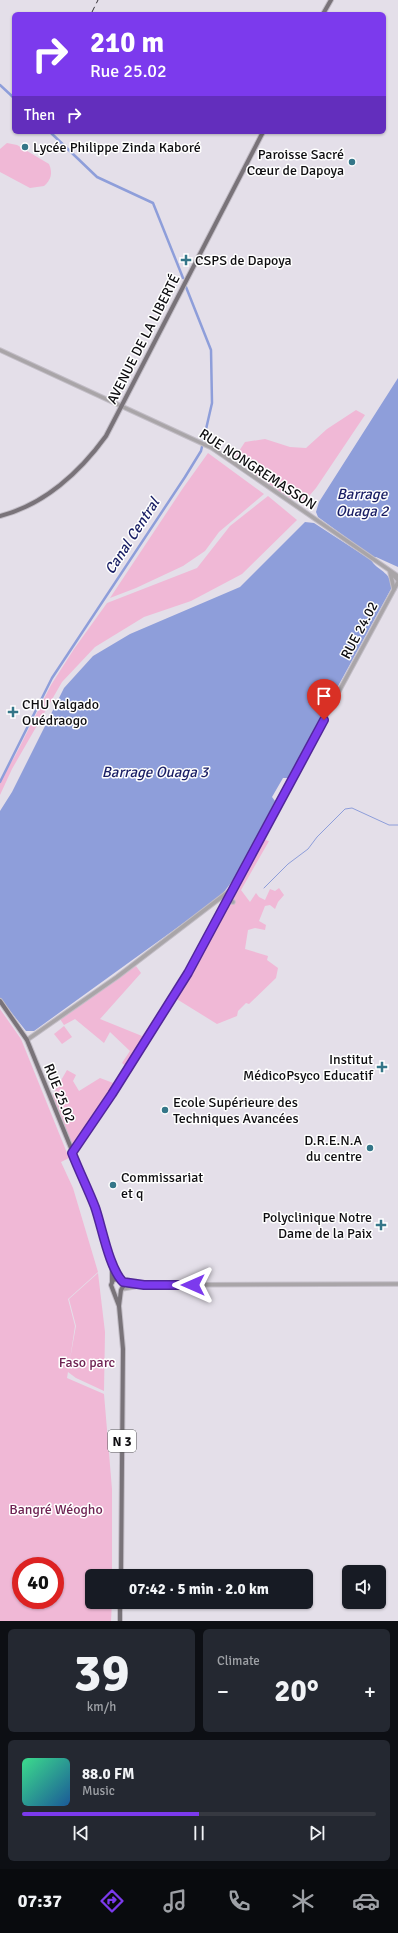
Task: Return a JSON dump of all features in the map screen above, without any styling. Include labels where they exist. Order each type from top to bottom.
[{"type":"main road","points":[[324,12],[331,0]]},
{"type":"main road","name":"AVENUE DE LA LIBERTÉ","points":[[0,516],[32,503],[68,478],[85,463],[99,445],[121,406],[262,134]]},
{"type":"main road","name":"RUE 25.02","points":[[0,1001],[27,1040],[72,1153],[96,1208],[112,1265],[121,1281]]},
{"type":"main road","name":"RUE 25.02","points":[[112,1265],[112,1282]]},
{"type":"main road","points":[[112,1282],[117,1279],[121,1281]]},
{"type":"main road","name":"N 3","points":[[121,1281],[122,1289],[120,1306],[123,1349],[121,1569]]},
{"type":"main road","name":"N 3","points":[[112,1282],[111,1287],[115,1291],[120,1306]]},
{"type":"main road","points":[[115,1291],[122,1289]]},
{"type":"main road","points":[[120,1609],[120,1621]]},
{"type":"street","name":"RUE NONGREMASSON","points":[[0,350],[207,445],[398,576]]},
{"type":"street","name":"RUE NONGREMASSON","points":[[389,571],[398,581]]},
{"type":"street","points":[[389,571],[396,590]]},
{"type":"street","name":"RUE 24.02","points":[[72,1153],[176,992],[203,947],[232,889],[390,596],[396,590],[398,581]]},
{"type":"street","points":[[27,1040],[117,977],[232,889]]},
{"type":"street","points":[[226,901],[234,902]]},
{"type":"street","points":[[121,1281],[144,1285]]},
{"type":"street","points":[[122,1289],[144,1285],[398,1284]]},
{"type":"green space","points":[[7,143],[17,145],[49,164],[51,176],[44,186],[30,188],[0,172],[0,149]]},
{"type":"green space","points":[[356,410],[365,415],[316,488],[303,503],[284,495],[266,484],[235,457],[245,442],[265,439],[290,447],[306,448],[327,429]]},
{"type":"green space","points":[[208,453],[264,494],[219,532],[205,551],[183,566],[136,588],[110,598],[183,488]]},
{"type":"green space","points":[[268,496],[297,520],[242,574],[191,601],[144,617],[95,647],[62,682],[12,769],[0,795],[0,780],[15,756],[51,685],[74,649],[107,603],[197,568],[230,526]]},
{"type":"green space","points":[[262,839],[269,841],[241,890],[250,902],[256,893],[259,897],[265,900],[270,889],[275,891],[279,888],[284,895],[278,902],[275,909],[270,905],[265,906],[259,921],[266,925],[265,930],[255,928],[248,930],[245,949],[268,956],[267,960],[278,968],[276,978],[249,1004],[246,1003],[238,1011],[237,1016],[217,1024],[175,998],[189,976]]},
{"type":"green space","points":[[136,966],[141,973],[100,1019],[142,1036],[163,1005],[167,1008],[127,1067],[122,1063],[130,1051],[110,1032],[104,1043],[75,1019],[64,1025],[60,1019]]},
{"type":"green space","name":"Bangré Wéogho","points":[[0,1009],[21,1039],[69,1158],[61,1162],[73,1188],[98,1272],[68,1299],[75,1326],[70,1359],[76,1326],[69,1299],[98,1273],[105,1332],[104,1391],[76,1378],[68,1372],[67,1378],[104,1394],[112,1489],[112,1569],[85,1569],[85,1609],[112,1609],[111,1621],[0,1621]]},
{"type":"green space","points":[[64,1026],[72,1037],[62,1044],[54,1034]]},
{"type":"green space","points":[[67,1070],[76,1075],[73,1081],[79,1091],[100,1078],[116,1084],[76,1144],[71,1146],[52,1096]]},
{"type":"water","name":"Barrage Ouaga 2","points":[[398,378],[398,567],[373,557],[318,517],[316,512],[319,502]]},
{"type":"water","name":"Barrage Ouaga 3","points":[[305,522],[314,523],[371,560],[390,579],[391,589],[288,778],[283,778],[272,797],[275,801],[236,876],[221,896],[34,1031],[26,1031],[0,998],[0,811],[12,792],[64,688],[93,656],[130,634],[240,587]]},
{"type":"waterway","name":"Canal Central","points":[[0,85],[12,96]]},
{"type":"waterway","name":"Canal Central","points":[[52,134],[97,177],[153,203],[183,278]]},
{"type":"waterway","name":"Canal Central","points":[[0,782],[52,678],[201,451],[212,403],[211,350],[186,287]]},
{"type":"waterway","points":[[264,888],[288,864],[308,849],[317,837],[345,809],[352,808],[389,825],[398,825]]},
{"type":"railway","points":[[92,12],[98,0]]},
{"type":"place","name":"Lycée Philippe Zinda Kaboré","points":[[25,147]]},
{"type":"place","name":"Paroisse Sacré Cœur de Dapoya","points":[[352,162]]},
{"type":"place","name":"CSPS de Dapoya","points":[[186,260]]},
{"type":"place","name":"CHU Yalgado Ouédraogo","points":[[13,712]]},
{"type":"place","name":"Institut MédicoPsyco Educatif","points":[[382,1067]]},
{"type":"place","name":"Ecole Supérieure des Techniques Avancées","points":[[165,1110]]},
{"type":"place","name":"D.R.E.N.A du centre","points":[[370,1148]]},
{"type":"place","name":"Commissariat et q","points":[[113,1185]]},
{"type":"place","name":"Polyclinique Notre Dame de la Paix","points":[[381,1225]]},
{"type":"route","points":[[193,1285],[144,1285],[139,1283],[123,1282],[120,1280],[112,1265],[96,1208],[72,1153],[112,1094],[188,973],[324,720]]},
{"type":"park label","name":"Faso parc","points":[[87,1362]]}]
